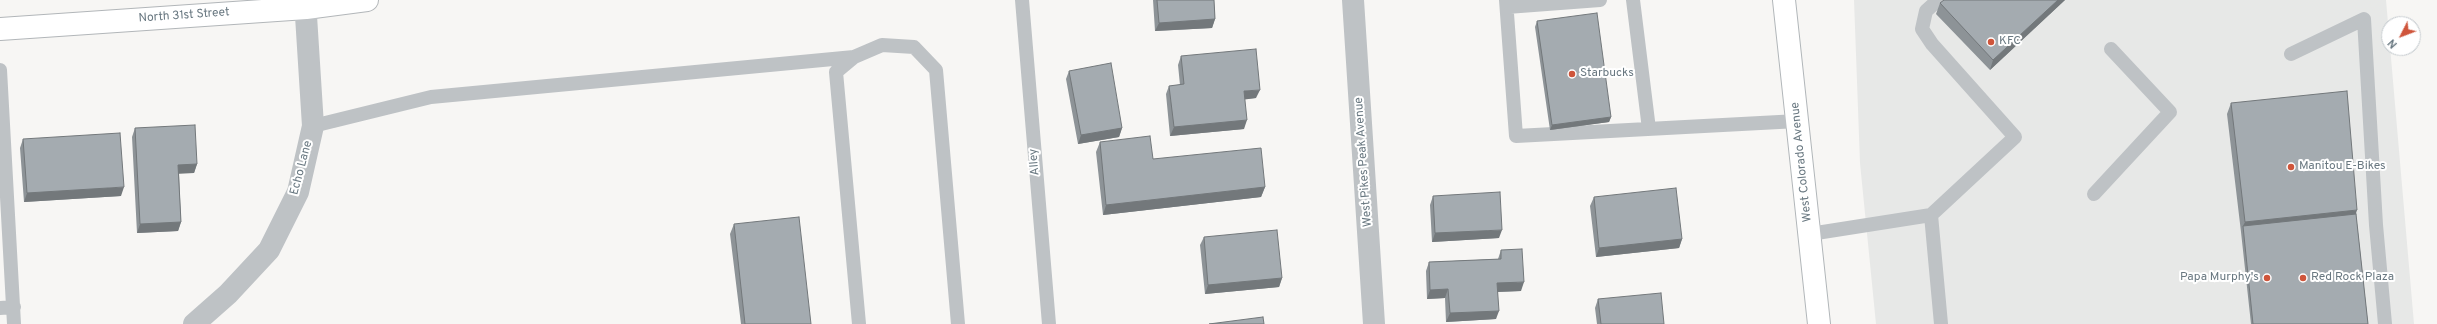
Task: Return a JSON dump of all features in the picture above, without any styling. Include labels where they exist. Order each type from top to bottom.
[{"type":"main road","name":"North 31st Street","points":[[0,30],[367,0]]},
{"type":"main road","name":"West Colorado Avenue","points":[[1784,0],[1819,324]]},
{"type":"street","name":"West Pikes Peak Avenue","points":[[1353,0],[1374,324]]},
{"type":"street","name":"Echo Lane","points":[[194,324],[228,294],[269,250],[298,192],[313,126],[305,4]]},
{"type":"lane","name":"Alley","points":[[1022,0],[1049,324]]},
{"type":"lane","points":[[1600,0],[1507,4],[1516,136],[1798,121]]},
{"type":"lane","points":[[1633,0],[1649,129]]},
{"type":"lane","points":[[1810,234],[1931,215],[2015,138],[1932,44],[1922,29],[1926,11],[1938,0]]},
{"type":"lane","points":[[2290,54],[2364,19],[2376,225],[2385,324]]},
{"type":"lane","points":[[859,324],[836,72],[854,57],[882,45],[914,48],[936,70],[958,324]]},
{"type":"lane","points":[[2094,194],[2170,112],[2112,49]]},
{"type":"lane","points":[[313,126],[431,97],[854,57]]},
{"type":"lane","points":[[0,70],[7,308],[14,324]]},
{"type":"lane","points":[[1931,215],[1941,324]]},
{"type":"shaded area","points":[[1854,0],[2386,0],[2387,16],[2381,16],[2381,56],[2391,56],[2414,324],[1876,324],[1860,163]]},
{"type":"building","points":[[1157,0],[1214,0],[1215,19],[1159,23]]},
{"type":"building","name":"KFC","points":[[1944,0],[2058,0],[1993,60],[1940,3]]},
{"type":"building","name":"Starbucks","points":[[1597,13],[1611,117],[1552,125],[1537,21]]},
{"type":"building","points":[[1256,49],[1260,90],[1244,91],[1247,120],[1174,127],[1169,86],[1184,84],[1181,56]]},
{"type":"building","points":[[1111,63],[1122,128],[1081,135],[1069,71]]},
{"type":"building","name":"Manitou E-Bikes","points":[[2347,91],[2357,210],[2245,222],[2231,103]]},
{"type":"building","points":[[195,125],[197,164],[178,165],[181,222],[140,224],[135,128]]},
{"type":"building","points":[[120,133],[124,187],[27,193],[23,139]]},
{"type":"building","points":[[1150,136],[1153,159],[1261,148],[1265,187],[1106,205],[1100,142]]},
{"type":"building","points":[[1676,188],[1682,239],[1599,248],[1594,197]]},
{"type":"building","points":[[1500,192],[1502,230],[1435,233],[1433,196]]},
{"type":"building","name":"Red Rock Plaza","points":[[2356,214],[2368,324],[2253,324],[2243,226]]},
{"type":"building","points":[[799,217],[811,324],[745,324],[734,224]]},
{"type":"building","points":[[1277,230],[1282,278],[1208,285],[1204,237]]},
{"type":"building","points":[[1522,249],[1524,282],[1497,283],[1499,311],[1450,313],[1448,289],[1430,290],[1429,262],[1501,259],[1501,250]]},
{"type":"building","points":[[1661,293],[1664,324],[1601,324],[1598,299]]},
{"type":"building","points":[[1263,317],[1264,324],[1209,324]]},
{"type":"place","name":"KFC","points":[[1991,42]]},
{"type":"place","name":"Starbucks","points":[[1572,74]]},
{"type":"place","name":"Manitou E-Bikes","points":[[2291,167]]},
{"type":"place","name":"Papa Murphy's","points":[[2267,278]]},
{"type":"place","name":"Red Rock Plaza","points":[[2303,278]]}]
